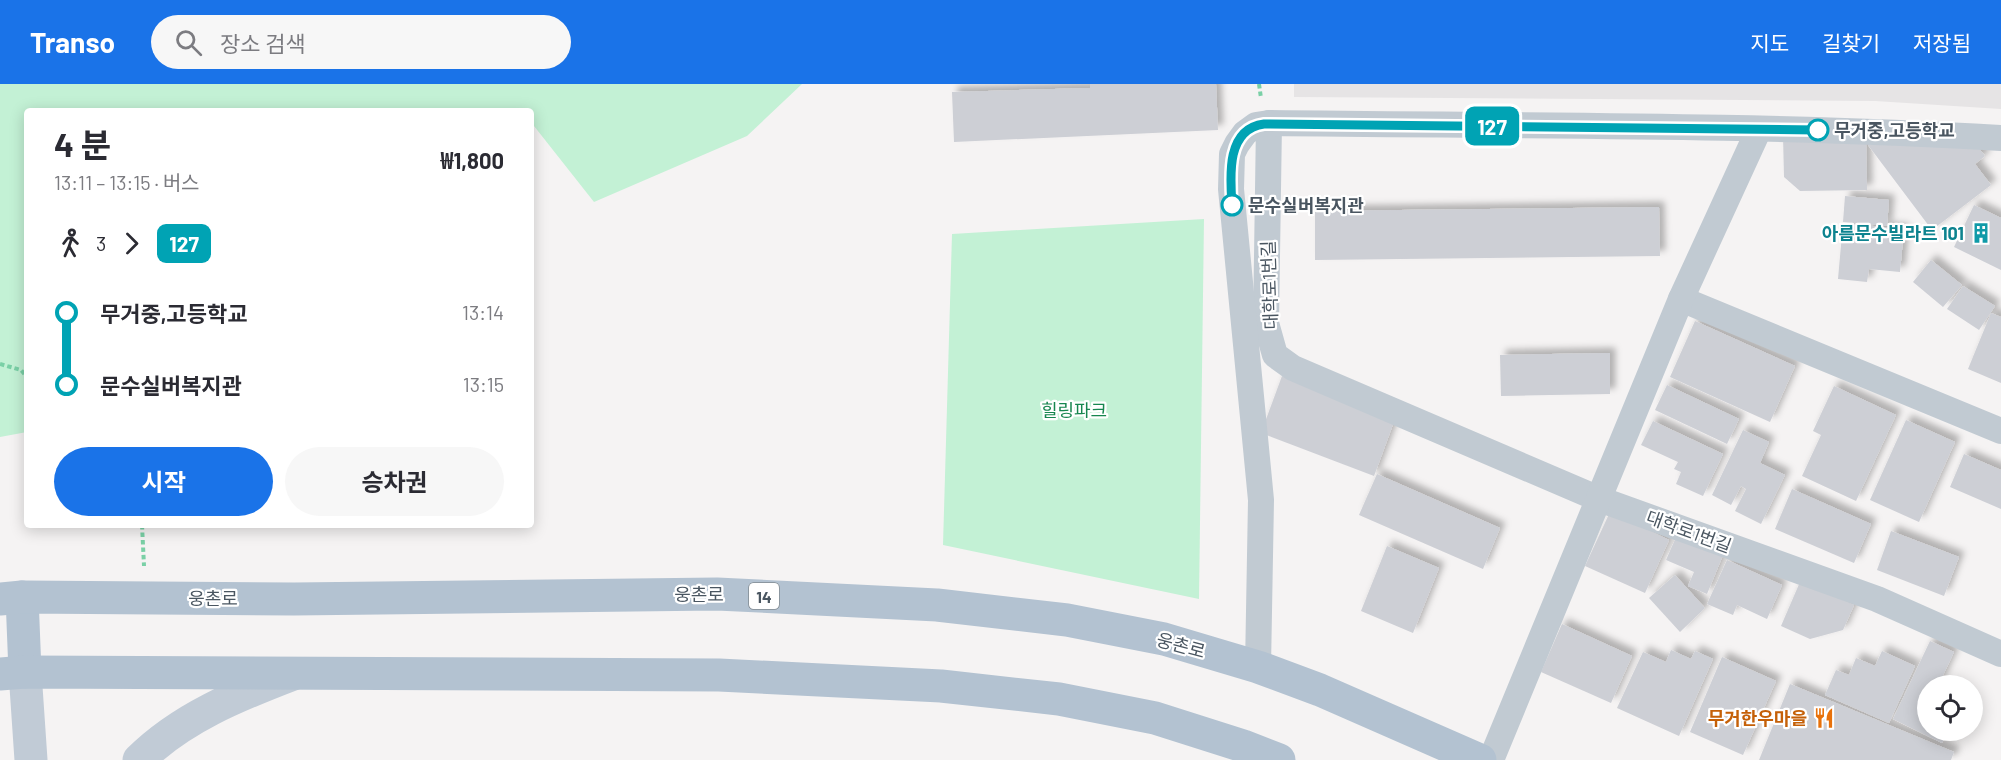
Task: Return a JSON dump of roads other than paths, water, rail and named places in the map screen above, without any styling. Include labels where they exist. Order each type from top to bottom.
[{"type":"main road","name":"웅촌로","points":[[11,598],[294,599],[717,594],[937,605],[1067,620],[1164,639],[1258,667],[1330,694],[1480,760]]},
{"type":"main road","points":[[11,598],[13,673],[31,760]]},
{"type":"main road","points":[[13,673],[719,675],[940,686],[1059,699],[1155,718],[1244,746],[1279,760]]},
{"type":"main road","points":[[139,760],[192,719],[242,693],[296,673]]},
{"type":"street","points":[[1258,667],[1261,500],[1231,178],[1232,154],[1245,133],[1256,125],[1269,123],[1759,129],[1898,132],[2001,138]]},
{"type":"street","name":"대학로1번길","points":[[1269,123],[1266,323],[1275,355],[1293,368],[1599,499],[1877,599],[2001,654]]},
{"type":"street","points":[[1491,760],[1681,299],[1759,129]]},
{"type":"street","points":[[1681,299],[2001,431]]},
{"type":"place","name":"무거중,고등학교","points":[[1818,130]]},
{"type":"place","name":"문수실버복지관","points":[[1232,205]]},
{"type":"place","name":"아름문수빌라트 101","points":[[1981,233]]},
{"type":"place","name":"무거한우마을","points":[[1824,718]]},
{"type":"park label","name":"힐링파크","points":[[1074,410]]}]
